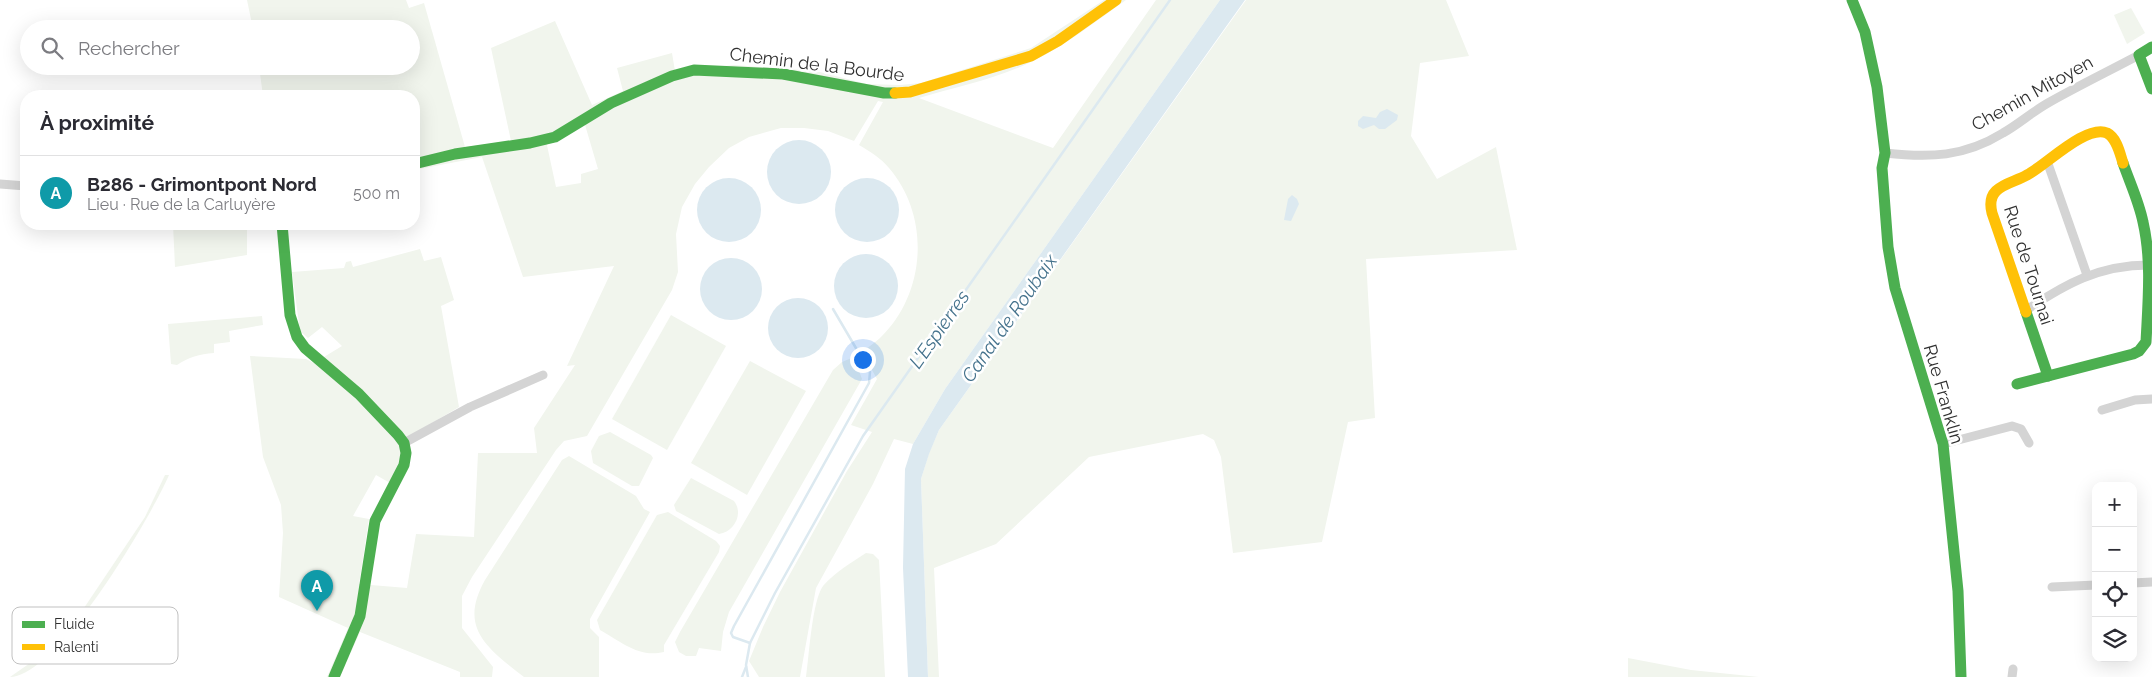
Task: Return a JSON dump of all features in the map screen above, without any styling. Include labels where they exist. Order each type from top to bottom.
[{"type":"street","name":"Chemin de la Bourde","points":[[420,163],[455,154],[530,143],[555,137],[571,130],[611,103],[672,76],[700,70],[775,73],[884,93],[910,92],[1031,56],[1058,41],[1116,0]]},
{"type":"street","points":[[1852,0],[1865,32],[1877,86],[1885,153]]},
{"type":"street","points":[[2152,47],[2139,55],[2152,89]]},
{"type":"street","name":"Chemin Mitoyen","points":[[1885,153],[1919,157],[1939,156],[1984,142],[2001,134],[2049,102],[2139,55]]},
{"type":"street","name":"Rue de Tournai","points":[[2017,384],[2048,376],[2133,354],[2143,347],[2148,336],[2151,264],[2143,221],[2113,138],[2106,132],[2096,133],[2057,152],[2029,174],[1997,190],[1991,203],[1992,213],[2048,376]]},
{"type":"street","name":"Rue Franklin","points":[[1885,153],[1882,168],[1888,248],[1894,280],[1908,336],[1927,387],[1943,444],[1958,591],[1961,677]]},
{"type":"street","points":[[2047,161],[2086,275]]},
{"type":"street","points":[[0,184],[20,186]]},
{"type":"street","points":[[283,230],[290,315],[297,337],[305,348],[352,387],[404,443],[406,453],[404,465],[375,521],[360,616],[334,677]]},
{"type":"street","points":[[2025,311],[2086,275],[2123,266],[2151,264]]},
{"type":"street","points":[[404,443],[470,407],[543,375]]},
{"type":"street","points":[[2102,410],[2135,400],[2152,399]]},
{"type":"street","points":[[1943,444],[2012,426],[2021,429],[2029,444]]},
{"type":"street","points":[[2137,583],[2152,582]]},
{"type":"street","points":[[2052,587],[2092,585]]},
{"type":"shaded area","points":[[247,0],[406,0],[409,8],[424,3],[465,147],[511,141],[491,48],[555,21],[592,105],[623,91],[617,68],[672,53],[675,71],[734,65],[816,71],[867,84],[900,85],[921,83],[1031,48],[1104,0],[1126,0],[1069,40],[1033,61],[991,78],[919,98],[1053,148],[1156,0],[1220,0],[945,389],[913,444],[894,439],[873,484],[816,588],[800,677],[759,677],[749,661],[780,592],[847,471],[872,432],[851,425],[877,379],[862,352],[880,338],[895,320],[907,300],[914,278],[917,232],[912,209],[903,188],[886,164],[859,145],[883,102],[878,101],[854,141],[828,131],[781,128],[749,137],[729,148],[695,184],[682,207],[676,234],[678,272],[672,290],[587,436],[564,441],[556,450],[472,577],[462,596],[462,628],[493,667],[492,677],[460,677],[460,672],[360,632],[340,677],[327,677],[348,628],[279,597],[283,533],[281,505],[263,457],[250,356],[306,359],[314,363],[342,346],[322,327],[308,338],[300,331],[292,272],[344,268],[346,262],[351,261],[353,267],[420,249],[424,261],[441,257],[454,300],[441,306],[459,407],[398,443],[402,449],[399,464],[390,483],[376,475],[353,516],[369,519],[359,584],[407,588],[416,534],[474,537],[478,453],[537,453],[534,428],[575,365],[567,366],[614,266],[523,277],[482,157],[420,169],[420,90],[262,90],[260,75],[420,75],[420,20],[251,20]],"holes":[[[583,118],[598,169],[581,174],[581,183],[556,187],[545,136]]]},
{"type":"shaded area","points":[[1246,0],[1446,0],[1469,56],[1420,63],[1411,136],[1437,179],[1496,147],[1517,250],[1366,259],[1375,418],[1348,422],[1322,542],[1233,553],[1221,457],[1214,440],[1203,434],[1089,457],[996,544],[934,568],[939,677],[928,677],[921,479],[939,430]]},
{"type":"shaded area","points":[[2131,8],[2145,33],[2127,44],[2114,15]]},
{"type":"shaded area","points":[[173,230],[247,230],[247,255],[175,267]]},
{"type":"shaded area","points":[[671,315],[726,346],[667,450],[612,419]]},
{"type":"shaded area","points":[[262,316],[263,325],[229,331],[230,342],[214,344],[214,353],[194,356],[177,365],[171,364],[168,324]]},
{"type":"shaded area","points":[[854,357],[862,379],[729,612],[723,632],[721,651],[699,648],[696,656],[686,656],[679,652],[675,642],[680,632],[833,370],[842,362]]},
{"type":"shaded area","points":[[750,361],[806,391],[747,495],[691,463]]},
{"type":"shaded area","points":[[610,432],[651,455],[653,458],[639,486],[632,486],[593,463],[591,451],[599,436]]},
{"type":"shaded area","points":[[569,456],[636,496],[644,509],[650,512],[590,619],[590,628],[599,637],[599,677],[524,677],[498,656],[480,636],[474,611],[477,597],[485,580],[562,460]]},
{"type":"shaded area","points":[[165,475],[169,475],[159,496],[123,557],[89,607],[85,607],[145,517]]},
{"type":"shaded area","points":[[691,478],[734,501],[737,506],[738,517],[729,530],[719,534],[676,511],[674,505]]},
{"type":"shaded area","points":[[668,512],[716,541],[720,546],[719,552],[664,645],[664,652],[646,653],[630,648],[600,630],[597,620],[657,515]]},
{"type":"shaded area","points":[[866,553],[873,554],[879,560],[885,677],[806,677],[819,593],[832,577]]},
{"type":"shaded area","points":[[1628,658],[1691,670],[1759,677],[1628,677]]},
{"type":"shaded area","points":[[29,664],[37,664],[30,670],[10,677]]},
{"type":"water","name":"Canal de Roubaix","points":[[1220,0],[1245,0],[939,430],[921,479],[928,677],[908,677],[903,568],[905,469],[913,444],[945,389]]},
{"type":"water","points":[[1387,109],[1398,115],[1397,120],[1385,129],[1379,129],[1374,125],[1363,129],[1358,126],[1358,121],[1363,116],[1376,118],[1380,112]]},
{"type":"water","points":[[799,140],[817,146],[825,154],[831,172],[825,190],[817,198],[799,204],[781,198],[773,190],[767,172],[773,154],[781,146]]},
{"type":"water","points":[[723,178],[735,178],[752,187],[759,198],[761,210],[759,222],[752,233],[735,242],[723,242],[711,237],[702,228],[697,216],[697,204],[702,192],[711,183]]},
{"type":"water","points":[[861,178],[873,178],[890,187],[897,198],[899,210],[897,222],[890,233],[873,242],[861,242],[849,237],[840,228],[835,216],[835,204],[840,192],[849,183]]},
{"type":"water","points":[[1292,195],[1299,204],[1291,221],[1284,220],[1288,199]]},
{"type":"water","points":[[866,254],[884,260],[892,268],[898,286],[892,304],[884,312],[866,318],[848,312],[840,304],[834,286],[840,268],[848,260]]},
{"type":"water","points":[[731,258],[743,260],[753,267],[760,277],[762,289],[760,301],[753,311],[743,318],[731,320],[719,318],[709,311],[702,301],[700,289],[702,277],[709,267],[719,260]]},
{"type":"water","points":[[798,298],[815,303],[823,311],[828,328],[823,345],[815,353],[798,358],[781,353],[773,345],[768,328],[773,311],[781,303]]},
{"type":"waterway","name":"L'Espierres","points":[[748,677],[746,665],[750,643],[775,593],[863,436],[1170,0]]},
{"type":"waterway","points":[[750,643],[733,637],[731,633],[734,626],[869,383],[870,372],[833,309]]},
{"type":"waterway","name":"L'Espierres","points":[[742,677],[746,667]]},
{"type":"traffic: fast","points":[[1852,0],[1865,32],[1877,87],[1885,153],[1882,168],[1888,247],[1895,288],[1943,444],[1958,591],[1961,677]]},
{"type":"traffic: fast","points":[[2152,47],[2139,55],[2152,89]]},
{"type":"traffic: fast","points":[[420,163],[455,154],[530,143],[555,137],[611,103],[672,76],[694,70],[783,74],[884,93],[895,93]]},
{"type":"traffic: fast","points":[[2017,384],[2133,354],[2139,351],[2146,342],[2149,282],[2148,252],[2139,207],[2123,163]]},
{"type":"traffic: fast","points":[[283,230],[290,315],[297,337],[305,348],[359,394],[398,435],[404,443],[406,453],[404,465],[375,521],[360,616],[334,677]]},
{"type":"traffic: fast","points":[[2026,312],[2048,376]]},
{"type":"traffic: slow","points":[[895,93],[910,92],[1031,56],[1058,41],[1116,0]]},
{"type":"traffic: slow","points":[[2026,312],[1992,213],[1991,201],[1994,193],[1999,188],[2035,170],[2066,147],[2088,134],[2098,132],[2110,135],[2118,146],[2123,163]]},
{"type":"place","name":"B286 - Grimontpont Nord","points":[[317,611]]}]
